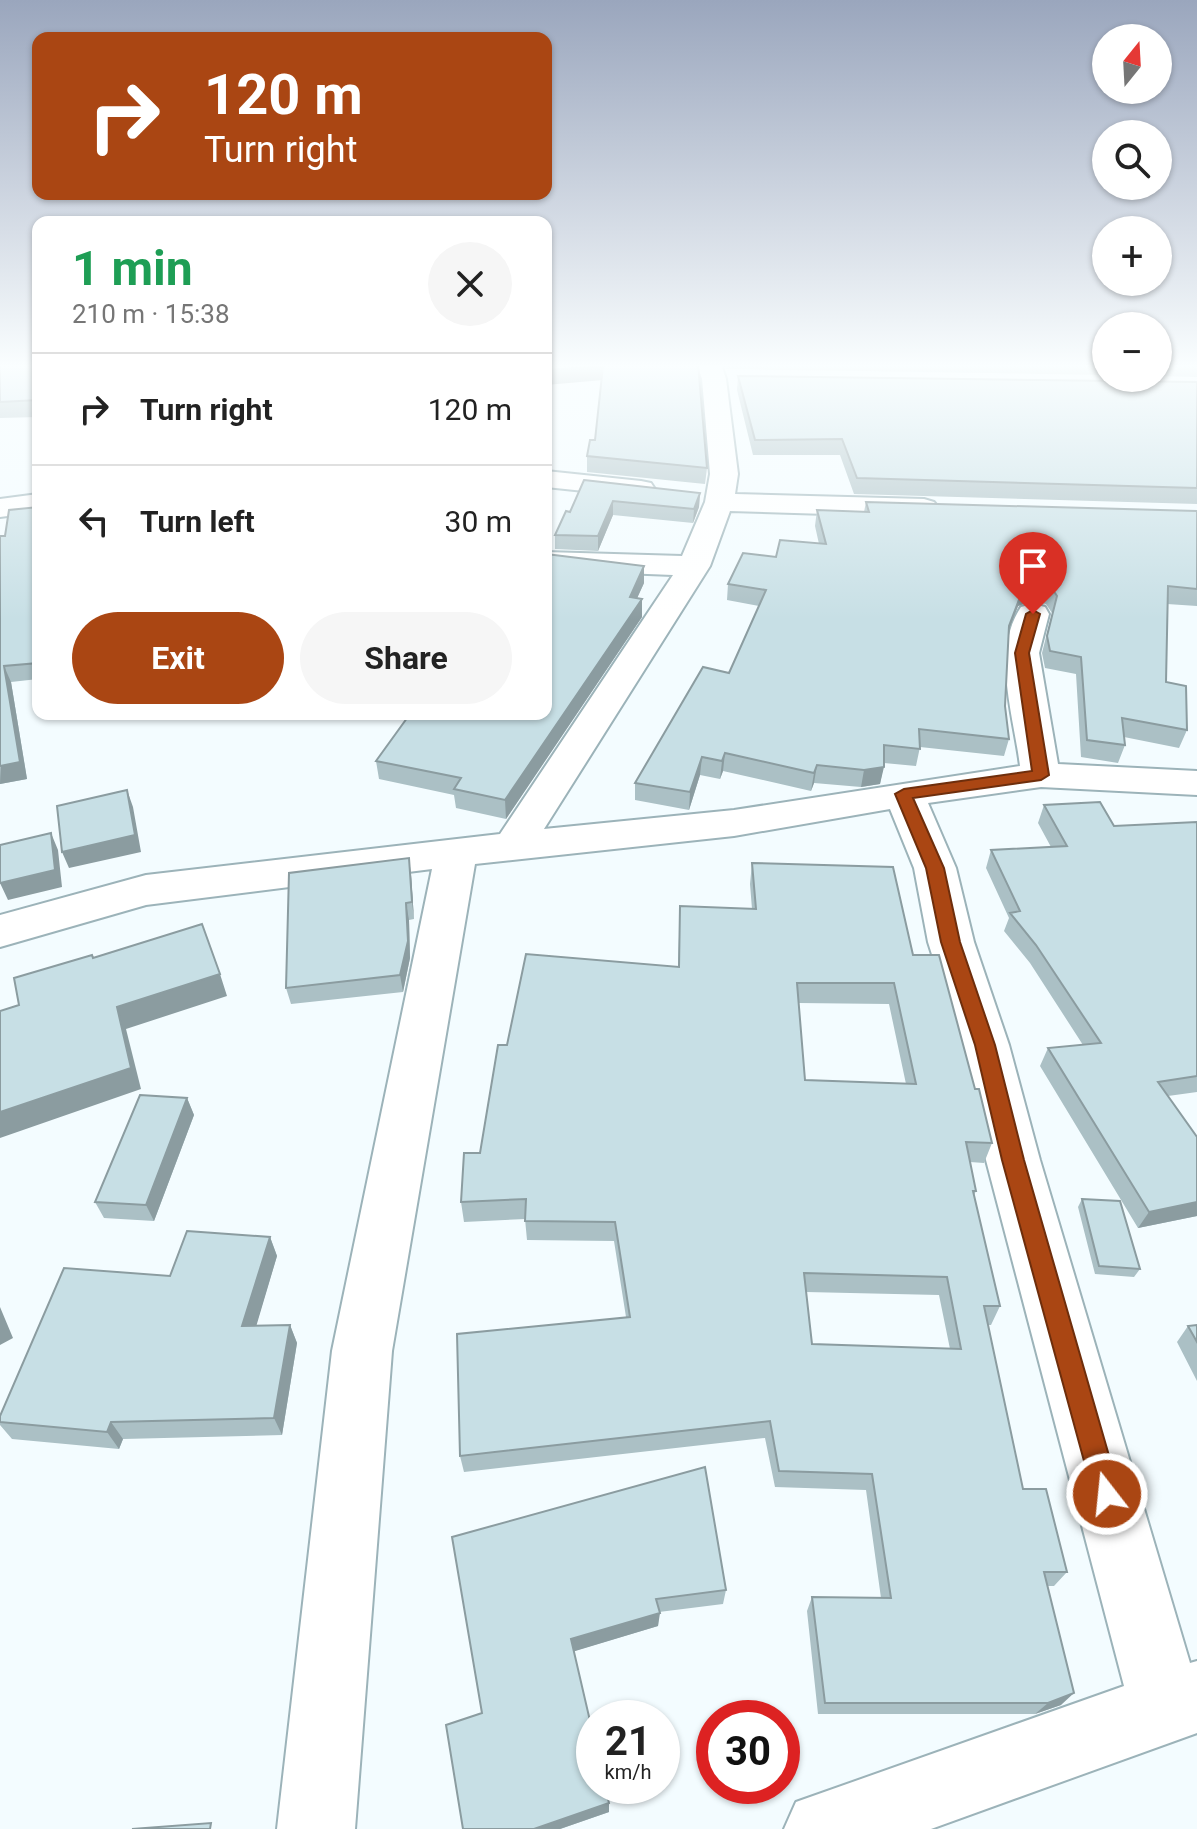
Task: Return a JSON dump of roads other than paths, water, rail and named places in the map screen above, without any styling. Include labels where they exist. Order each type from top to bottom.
[{"type":"street","points":[[316,1829],[362,1351],[484,850],[694,566],[701,496],[725,460],[725,449]]},
{"type":"street","points":[[552,480],[701,496],[958,509]]},
{"type":"street","points":[[0,508],[32,504]]},
{"type":"street","points":[[552,561],[694,566]]},
{"type":"street","points":[[1033,614],[1022,653],[1041,775]]},
{"type":"street","points":[[0,931],[146,890],[734,823],[1041,775],[1197,783]]},
{"type":"street","points":[[823,1829],[1181,1702],[1013,1160],[985,1045],[951,942],[935,868],[904,794]]}]
